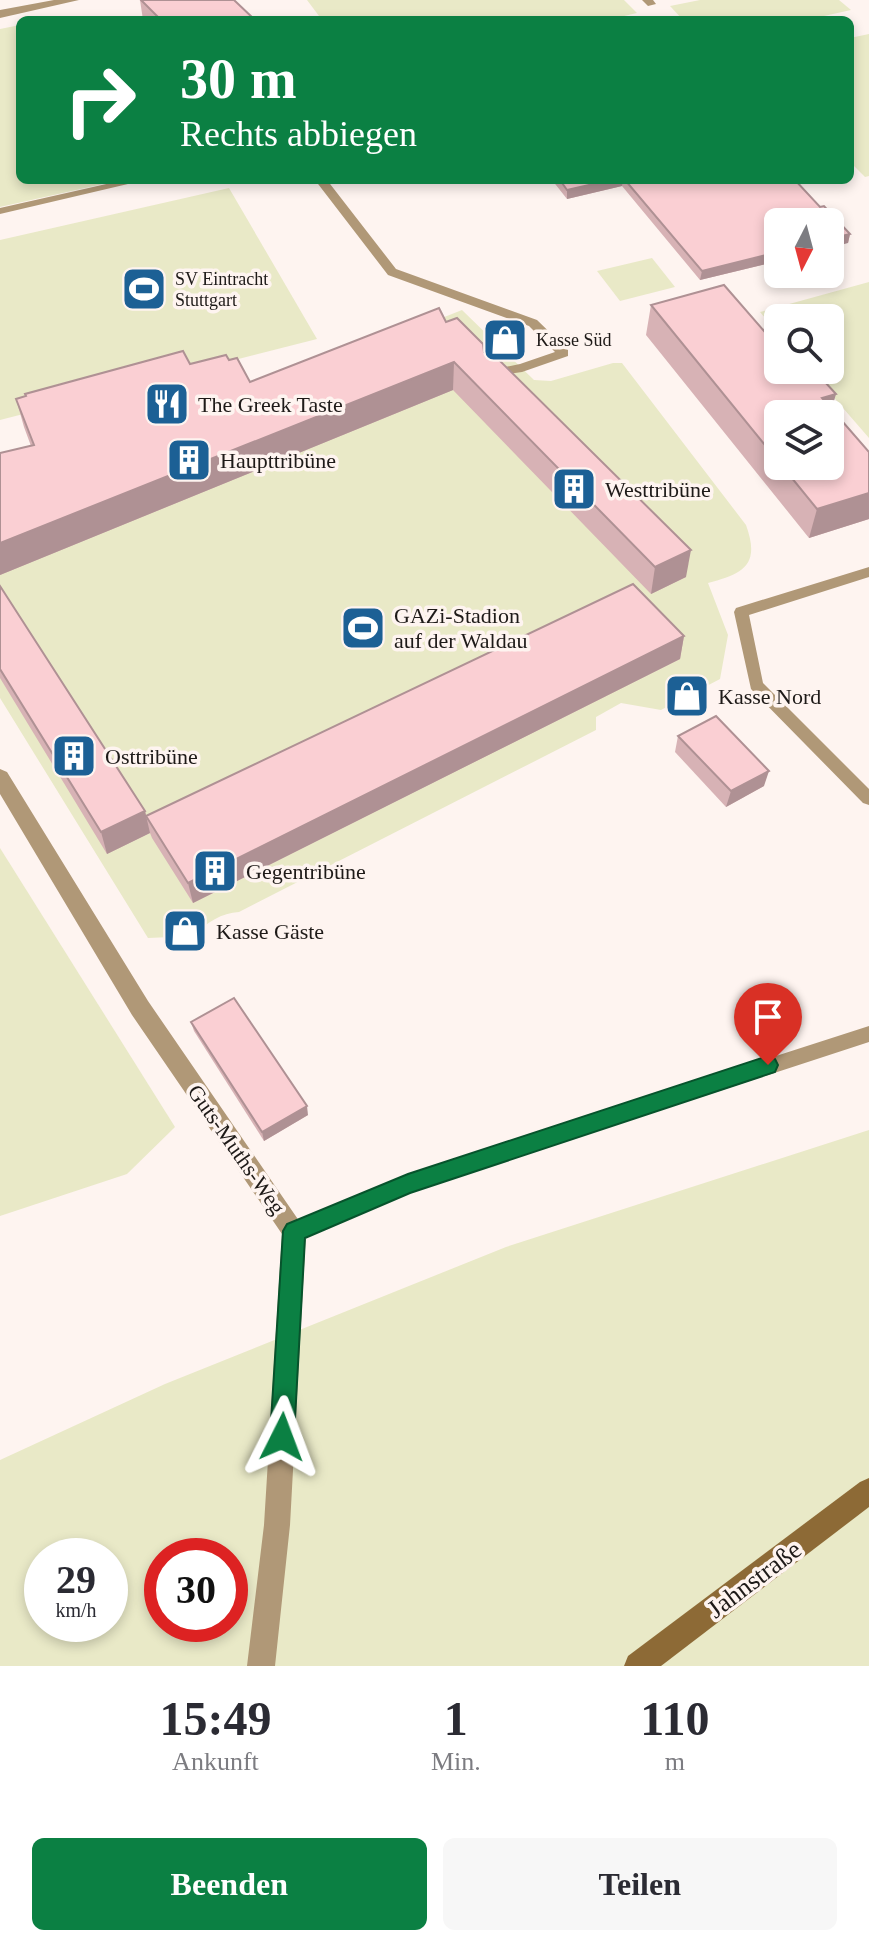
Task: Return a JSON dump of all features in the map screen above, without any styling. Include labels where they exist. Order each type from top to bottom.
[{"type":"main road","name":"Jahnstraße","points":[[638,1666],[869,1491]]},
{"type":"street","points":[[0,14],[73,0]]},
{"type":"street","name":"Guts-Muths-Weg","points":[[0,777],[140,1008],[294,1231],[277,1525],[261,1666]]},
{"type":"lane","points":[[0,211],[121,184]]},
{"type":"lane","points":[[324,184],[392,272],[533,323],[564,353],[522,368],[489,375]]},
{"type":"lane","points":[[869,572],[741,612],[756,685],[869,799]]},
{"type":"lane","points":[[294,1231],[408,1184],[869,1034]]},
{"type":"green space","points":[[307,0],[624,0],[637,13],[624,16],[319,16]]},
{"type":"green space","points":[[700,0],[839,0],[851,10],[824,16],[679,16],[670,6]]},
{"type":"green space","points":[[16,26],[16,184],[103,184],[0,207],[0,29]]},
{"type":"green space","points":[[869,34],[869,176],[865,177],[854,166],[854,37]]},
{"type":"green space","name":"SV Eintracht Stuttgart","points":[[229,188],[317,339],[0,420],[0,240]]},
{"type":"green space","points":[[652,258],[675,287],[620,301],[597,271]]},
{"type":"green space","points":[[869,282],[869,438],[844,409],[844,400],[836,400],[822,384],[844,384],[844,304],[789,304]]},
{"type":"green space","name":"GAZi-Stadion auf der Waldau","points":[[462,310],[534,380],[551,381],[622,363],[746,525],[750,559],[739,572],[708,583],[728,635],[720,679],[661,710],[621,703],[596,717],[596,730],[239,912],[215,919],[195,936],[148,938],[0,698],[0,469],[178,423]]},
{"type":"green space","points":[[0,848],[175,1127],[127,1174],[0,1216]]},
{"type":"green space","points":[[869,1130],[869,1666],[0,1666],[0,1460],[165,1384],[506,1247]]},
{"type":"building","points":[[141,0],[234,0],[251,16],[157,16]]},
{"type":"building","points":[[563,184],[593,184],[567,190]]},
{"type":"building","points":[[628,184],[799,184],[820,207],[826,208],[764,208],[764,256],[702,271]]},
{"type":"building","points":[[724,285],[764,331],[764,384],[827,384],[836,394],[822,398],[824,400],[764,400],[764,444],[651,305]]},
{"type":"building","points":[[439,308],[446,322],[457,318],[483,344],[484,352],[491,352],[691,550],[655,567],[454,362],[0,543],[0,453],[34,445],[16,399],[25,394],[183,351],[190,364],[226,355],[229,360],[237,358],[250,382]]},
{"type":"building","points":[[844,423],[869,452],[869,493],[817,509],[793,480],[844,480]]},
{"type":"building","points":[[633,584],[684,636],[188,883],[146,816]]},
{"type":"building","name":"Osttribüne","points":[[0,586],[145,811],[101,832],[0,669]]},
{"type":"building","points":[[716,716],[769,771],[731,791],[678,736]]},
{"type":"building","points":[[234,998],[307,1106],[262,1132],[191,1022]]},
{"type":"place","name":"SV Eintracht Stuttgart","points":[[144,289]]},
{"type":"place","name":"Kasse Süd","points":[[505,340]]},
{"type":"place","name":"The Greek Taste","points":[[167,404]]},
{"type":"place","name":"Haupttribüne","points":[[189,460]]},
{"type":"place","name":"Westtribüne","points":[[574,489]]},
{"type":"place","name":"GAZi-Stadion auf der Waldau","points":[[363,628]]},
{"type":"place","name":"Kasse Nord","points":[[687,696]]},
{"type":"place","name":"Osttribüne","points":[[74,756]]},
{"type":"place","name":"Gegentribüne","points":[[215,871]]},
{"type":"place","name":"Kasse Gäste","points":[[185,931]]},
{"type":"route","points":[[282,1437],[294,1231],[408,1184],[768,1065]]}]
